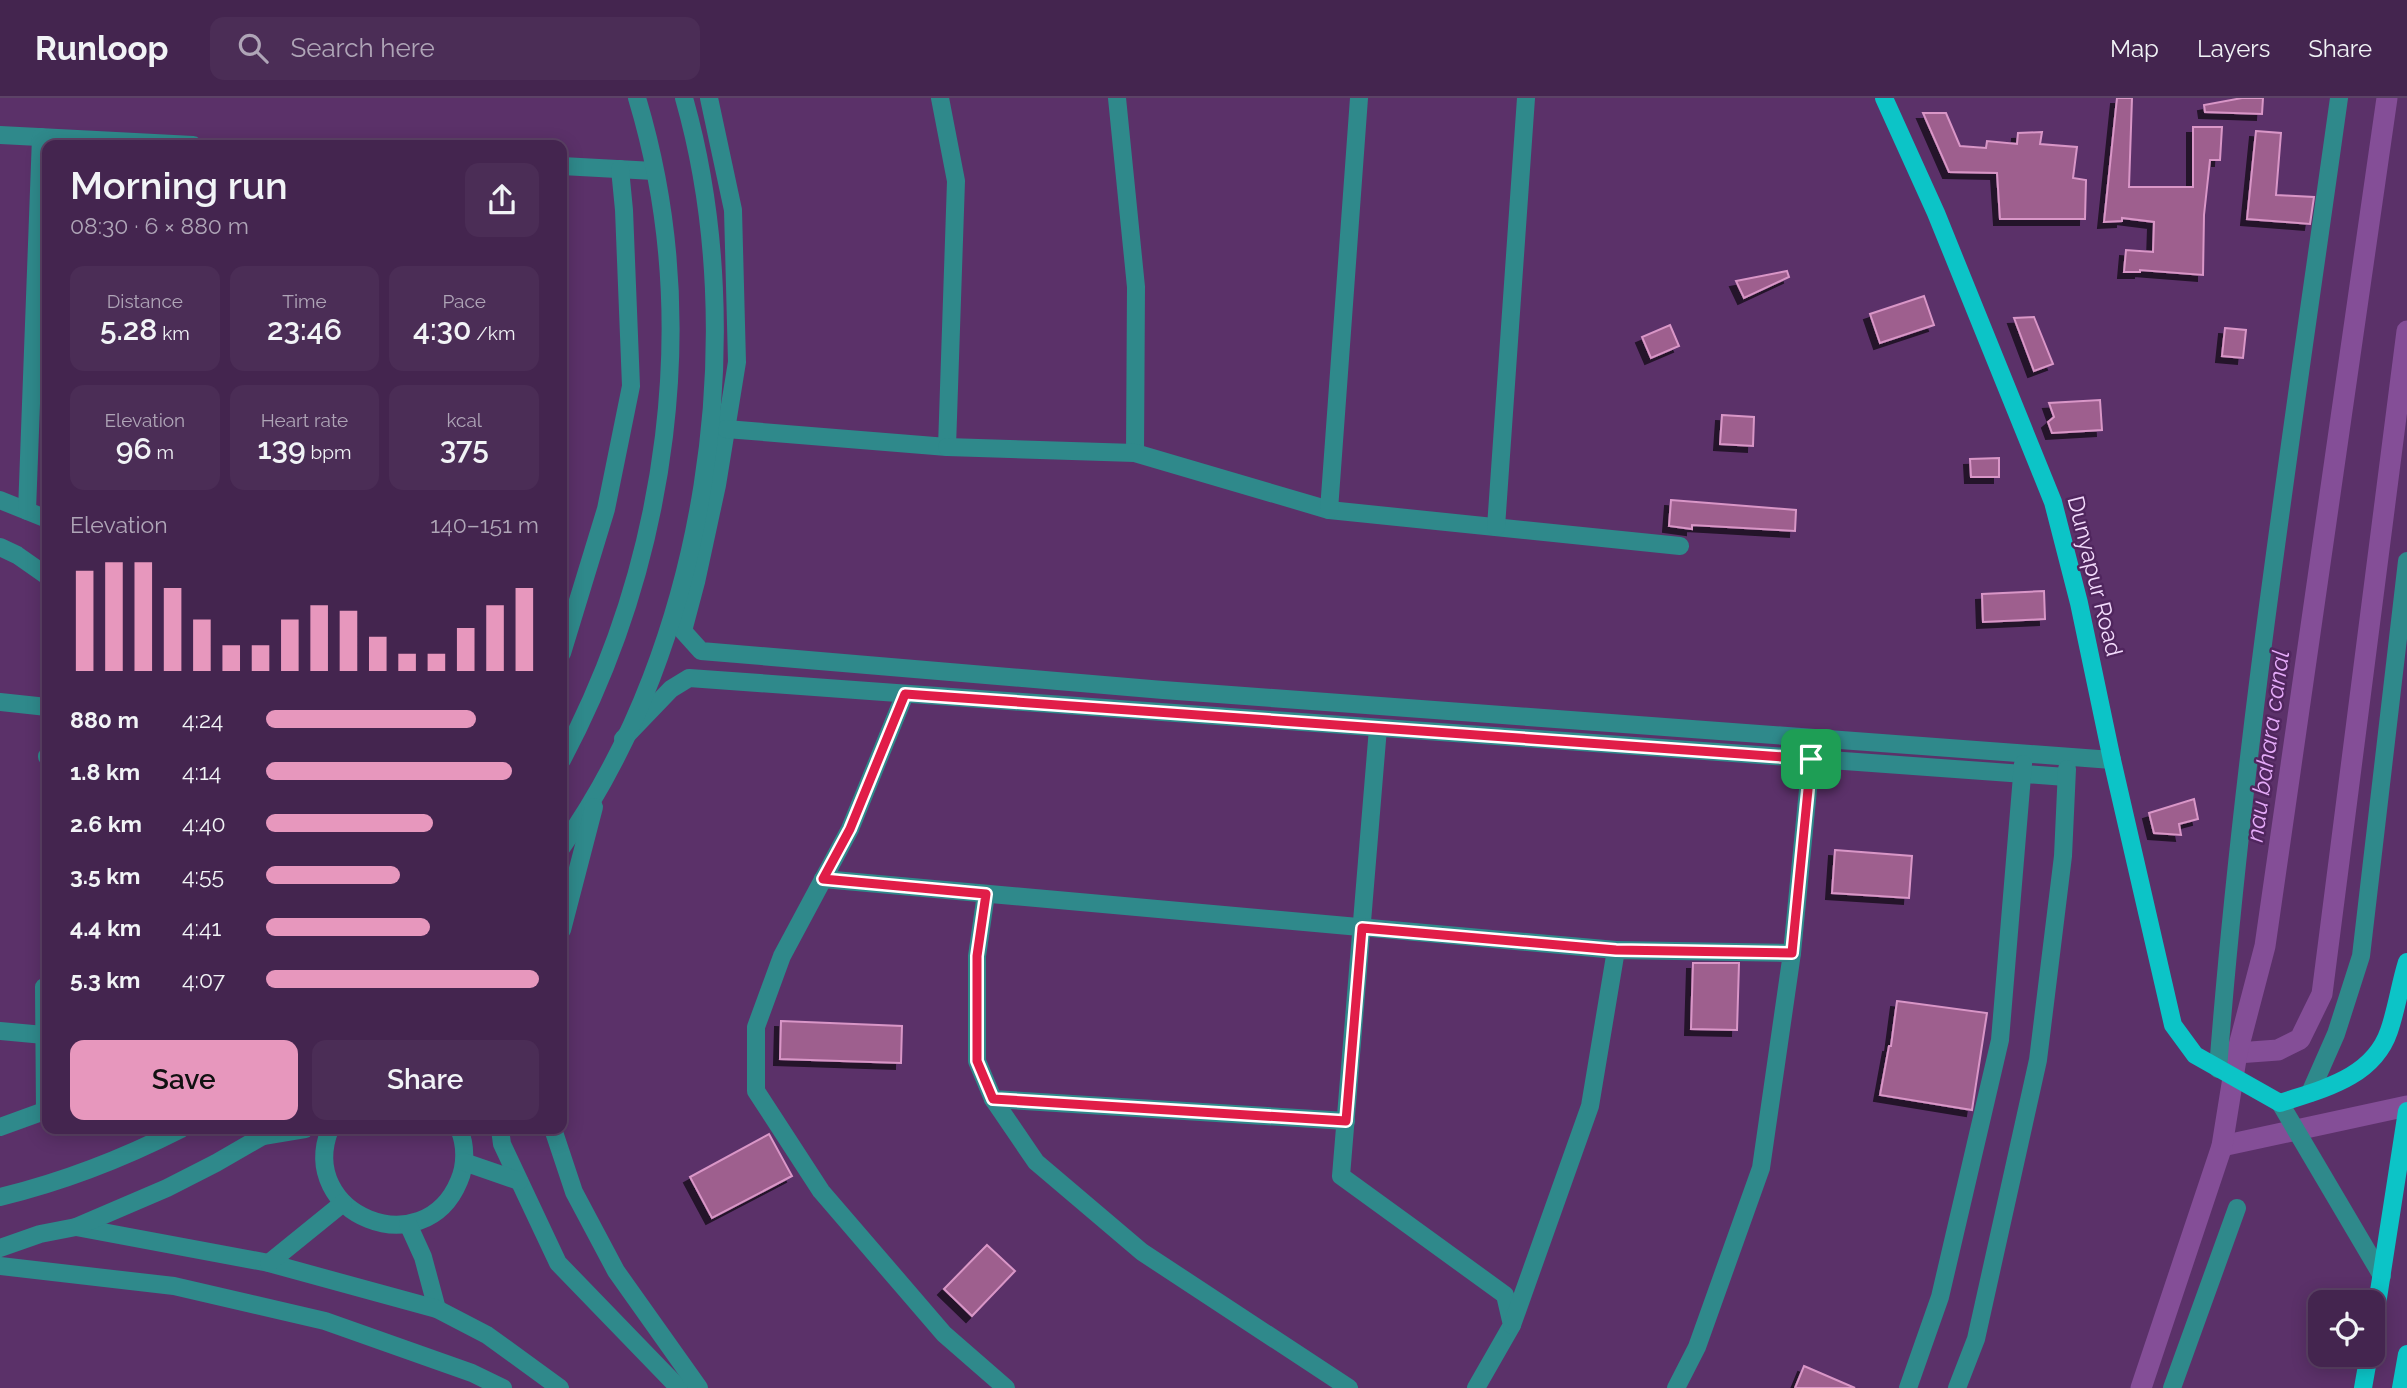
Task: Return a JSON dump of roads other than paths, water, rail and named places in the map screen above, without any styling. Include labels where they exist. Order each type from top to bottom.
[{"type":"main road","name":"Dunyapur Road","points":[[1884,98],[1936,213],[2053,502],[2079,603],[2112,760],[2174,1025],[2195,1055],[2280,1102]]},
{"type":"main road","points":[[2280,1102],[2342,1082],[2373,1059],[2389,1031],[2407,962]]},
{"type":"main road","points":[[2380,1290],[2407,1111]]},
{"type":"main road","points":[[2401,1388],[2407,1354]]},
{"type":"main road","points":[[2363,1388],[2367,1367]]},
{"type":"street","points":[[567,750],[600,681],[636,580],[659,475],[666,422],[670,315],[667,261],[654,171],[637,98]]},
{"type":"street","points":[[567,839],[599,787],[646,689],[681,586],[694,533],[710,426],[714,344],[712,263],[701,182],[684,98]]},
{"type":"street","points":[[709,98],[733,210],[737,362],[717,485],[683,631],[701,651],[1163,690],[2112,760]]},
{"type":"street","points":[[940,98],[956,181],[947,447]]},
{"type":"street","points":[[1117,98],[1136,287],[1135,453]]},
{"type":"street","points":[[1329,510],[1359,98]]},
{"type":"street","points":[[1496,527],[1526,98]]},
{"type":"street","points":[[2218,1069],[2228,937],[2288,454],[2339,98]]},
{"type":"street","points":[[0,135],[98,140]]},
{"type":"street","points":[[27,511],[41,137]]},
{"type":"street","points":[[567,166],[654,171]]},
{"type":"street","points":[[567,637],[606,509],[631,386],[620,169]]},
{"type":"street","points":[[726,429],[947,447],[1135,453],[1329,510],[1680,546]]},
{"type":"street","points":[[0,500],[42,517]]},
{"type":"street","points":[[0,547],[42,572]]},
{"type":"street","points":[[2310,1093],[2336,1034],[2361,956],[2407,561]]},
{"type":"street","points":[[624,739],[671,689],[689,678],[2067,777]]},
{"type":"street","points":[[905,694],[850,829],[782,956],[756,1027],[756,1091],[821,1191],[944,1334],[1006,1388]]},
{"type":"street","points":[[0,702],[42,706]]},
{"type":"street","points":[[1378,728],[1341,1176],[1505,1295],[1512,1325]]},
{"type":"street","points":[[1908,1388],[1940,1297],[2000,1040],[2024,754]]},
{"type":"street","points":[[1957,1388],[1976,1339],[2038,1060],[2063,856],[2067,758]]},
{"type":"street","points":[[1676,1388],[1697,1347],[1761,1168],[1792,953],[1811,759]]},
{"type":"street","points":[[567,911],[599,787]]},
{"type":"street","points":[[823,879],[1616,950],[1792,953]]},
{"type":"street","points":[[986,894],[977,956],[977,1061],[993,1099],[1036,1162],[1142,1252],[1349,1388]]},
{"type":"street","points":[[1476,1388],[1512,1325],[1590,1107],[1616,950]]},
{"type":"street","points":[[0,1031],[42,1035]]},
{"type":"street","points":[[993,1099],[1346,1121]]},
{"type":"street","points":[[2280,1102],[2382,1276]]},
{"type":"street","points":[[0,1127],[42,1111]]},
{"type":"street","points":[[0,1197],[65,1178],[116,1159],[170,1134]]},
{"type":"street","points":[[0,1248],[40,1234],[76,1227],[167,1188],[267,1134]]},
{"type":"street","points":[[329,1134],[324,1151],[325,1165],[334,1192],[353,1212],[379,1224],[408,1224],[435,1212],[446,1202],[455,1190],[464,1162],[460,1134]]},
{"type":"street","points":[[501,1134],[502,1144],[558,1263],[679,1388]]},
{"type":"street","points":[[555,1134],[574,1192],[616,1271],[699,1388]]},
{"type":"street","points":[[464,1162],[519,1181]]},
{"type":"street","points":[[269,1263],[343,1203]]},
{"type":"street","points":[[2172,1388],[2237,1208]]},
{"type":"street","points":[[408,1224],[423,1257],[437,1309]]},
{"type":"street","points":[[76,1227],[269,1263],[437,1309],[488,1335],[561,1388]]},
{"type":"street","points":[[0,1266],[174,1286],[325,1321],[472,1373],[503,1388]]},
{"type":"waterway","name":"nau bahara canal","points":[[2141,1388],[2222,1146],[2237,1053],[2265,946],[2387,98]]},
{"type":"waterway","points":[[2237,1053],[2278,1050],[2300,1039],[2322,994],[2407,331]]},
{"type":"waterway","points":[[2222,1146],[2407,1106]]}]
